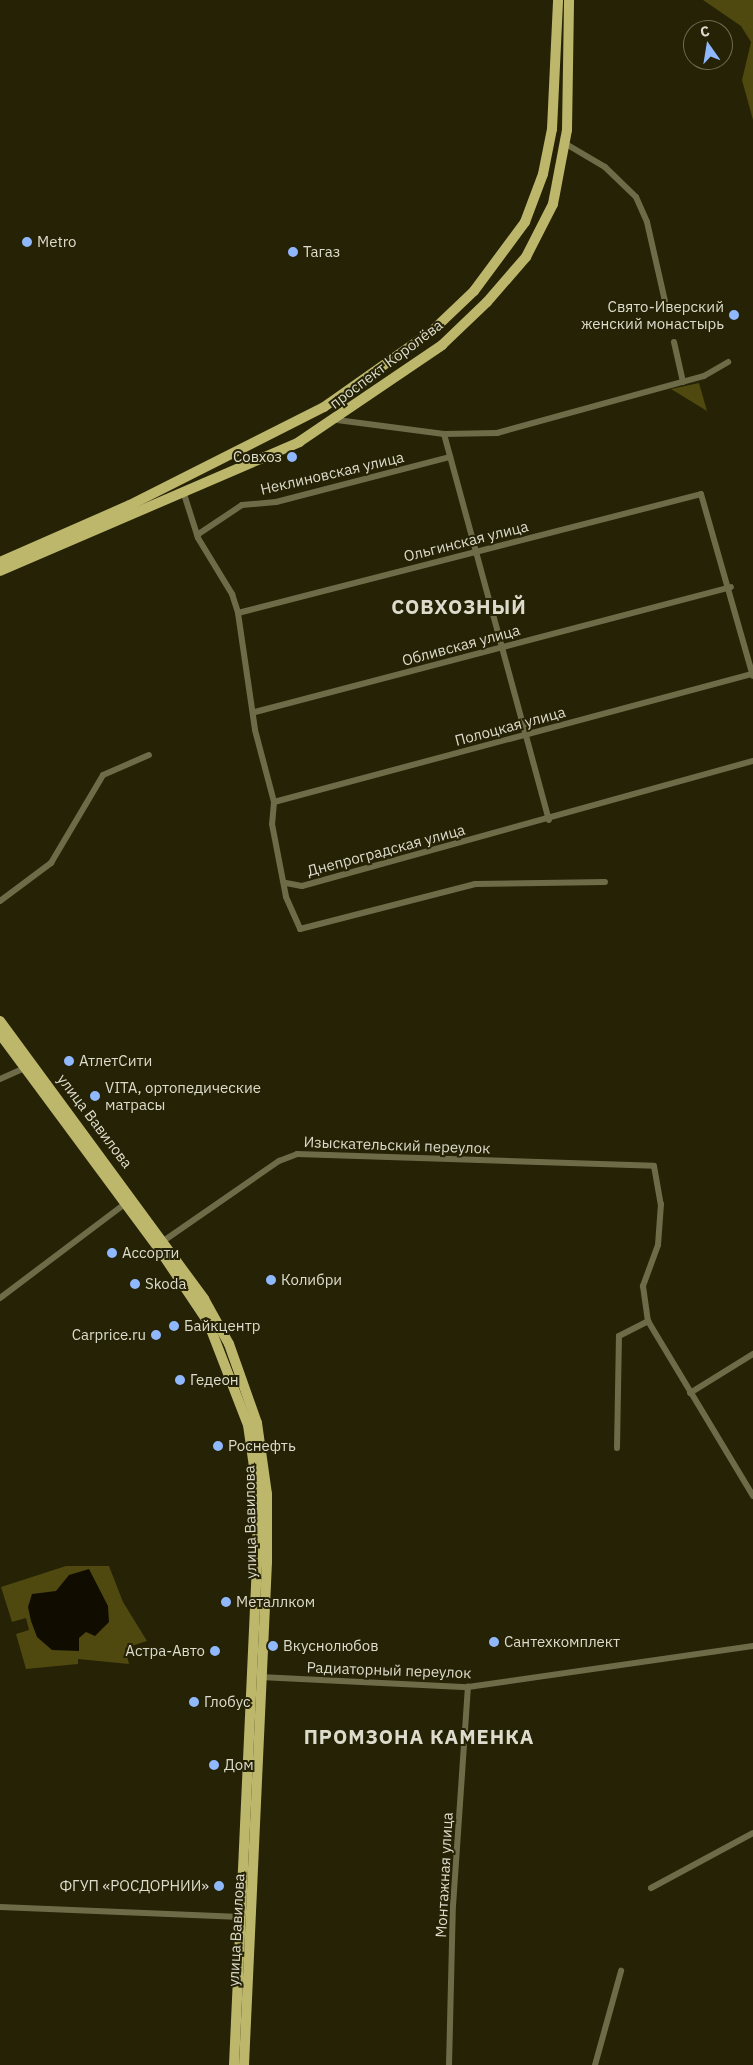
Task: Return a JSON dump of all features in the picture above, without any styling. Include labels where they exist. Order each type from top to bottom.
[{"type":"main road","name":"проспект Королёва","points":[[0,562],[130,505],[324,407],[432,331],[474,291],[525,222],[543,174],[552,129],[558,0]]},
{"type":"main road","name":"проспект Королёва","points":[[0,571],[274,455],[337,420],[442,345],[526,257],[553,204],[566,144],[569,0]]},
{"type":"main road","name":"улица Вавилова","points":[[0,1021],[161,1243],[229,1344],[257,1423],[268,1526],[255,1677],[234,2065]]},
{"type":"main road","name":"улица Вавилова","points":[[0,1034],[126,1204],[161,1243]]},
{"type":"main road","name":"улица Вавилова","points":[[244,2065],[255,1677]]},
{"type":"street","points":[[566,144],[605,167],[636,197],[647,222],[665,300]]},
{"type":"street","points":[[674,342],[683,382]]},
{"type":"street","name":"Неклиновская улица","points":[[337,420],[444,434],[497,433],[714,373],[728,362]]},
{"type":"street","points":[[444,434],[549,820]]},
{"type":"street","name":"Неклиновская улица","points":[[197,535],[242,505],[276,502],[450,458]]},
{"type":"street","points":[[184,494],[197,535],[232,594],[238,613],[255,712],[274,802],[272,824],[293,921],[300,928],[475,884],[605,882]]},
{"type":"street","name":"Ольгинская улица","points":[[238,613],[701,494],[731,587]]},
{"type":"street","points":[[731,587],[753,675]]},
{"type":"street","name":"Обливская улица","points":[[255,712],[731,587]]},
{"type":"street","name":"Полоцкая улица","points":[[274,802],[753,675]]},
{"type":"street","points":[[0,901],[51,863],[103,775],[149,755]]},
{"type":"street","name":"Днепроградская улица","points":[[286,883],[302,886],[549,820],[753,761]]},
{"type":"street","points":[[0,1079],[25,1068]]},
{"type":"street","name":"Изыскательский переулок","points":[[161,1243],[279,1161],[297,1154],[654,1166],[661,1204],[658,1244],[643,1286],[648,1321]]},
{"type":"street","points":[[0,1298],[126,1204]]},
{"type":"street","points":[[617,1448],[619,1336],[648,1321],[753,1496]]},
{"type":"street","points":[[690,1393],[753,1354]]},
{"type":"street","name":"Радиаторный переулок","points":[[255,1677],[468,1687],[753,1646]]},
{"type":"street","name":"Монтажная улица","points":[[449,2065],[454,1906],[468,1687]]},
{"type":"street","points":[[651,1888],[753,1833]]},
{"type":"street","name":"улица Вавилова","points":[[0,1907],[241,1917]]},
{"type":"street","points":[[595,2065],[621,1971]]},
{"type":"shaded area","points":[[703,0],[753,0],[753,120],[742,80],[751,42],[741,26]]},
{"type":"shaded area","points":[[699,383],[707,411],[671,389]]},
{"type":"shaded area","points":[[66,1566],[109,1566],[123,1602],[147,1641],[125,1648],[129,1664],[78,1659],[78,1664],[26,1669],[16,1634],[29,1630],[26,1618],[12,1622],[1,1587]]},
{"type":"shaded area","points":[[89,1569],[108,1606],[109,1622],[95,1636],[86,1632],[79,1638],[79,1651],[52,1650],[37,1637],[31,1621],[28,1607],[32,1594],[56,1591],[69,1575]]},
{"type":"place","name":"Metro","points":[[27,242]]},
{"type":"place","name":"Тагаз","points":[[293,252]]},
{"type":"place","name":"Свято-Иверский женский монастырь","points":[[734,315]]},
{"type":"place","name":"Совхоз","points":[[292,457]]},
{"type":"place","name":"АтлетСити","points":[[69,1061]]},
{"type":"place","name":"VITA, ортопедические матрасы","points":[[95,1096]]},
{"type":"place","name":"Ассорти","points":[[112,1253]]},
{"type":"place","name":"Колибри","points":[[271,1280]]},
{"type":"place","name":"Skoda","points":[[135,1284]]},
{"type":"place","name":"Байкцентр","points":[[174,1326]]},
{"type":"place","name":"Carprice.ru","points":[[156,1335]]},
{"type":"place","name":"Гедеон","points":[[180,1380]]},
{"type":"place","name":"Роснефть","points":[[218,1446]]},
{"type":"place","name":"Металлком","points":[[226,1602]]},
{"type":"place","name":"Сантехкомплект","points":[[494,1642]]},
{"type":"place","name":"Вкуснолюбов","points":[[273,1646]]},
{"type":"place","name":"Астра-Авто","points":[[215,1651]]},
{"type":"place","name":"Глобус","points":[[194,1702]]},
{"type":"place","name":"Дом","points":[[214,1765]]},
{"type":"place","name":"ФГУП «РОСДОРНИИ»","points":[[219,1886]]},
{"type":"district","name":"СОВХОЗНЫЙ","points":[[459,606]]},
{"type":"district","name":"ПРОМЗОНА КАМЕНКА","points":[[419,1736]]}]
